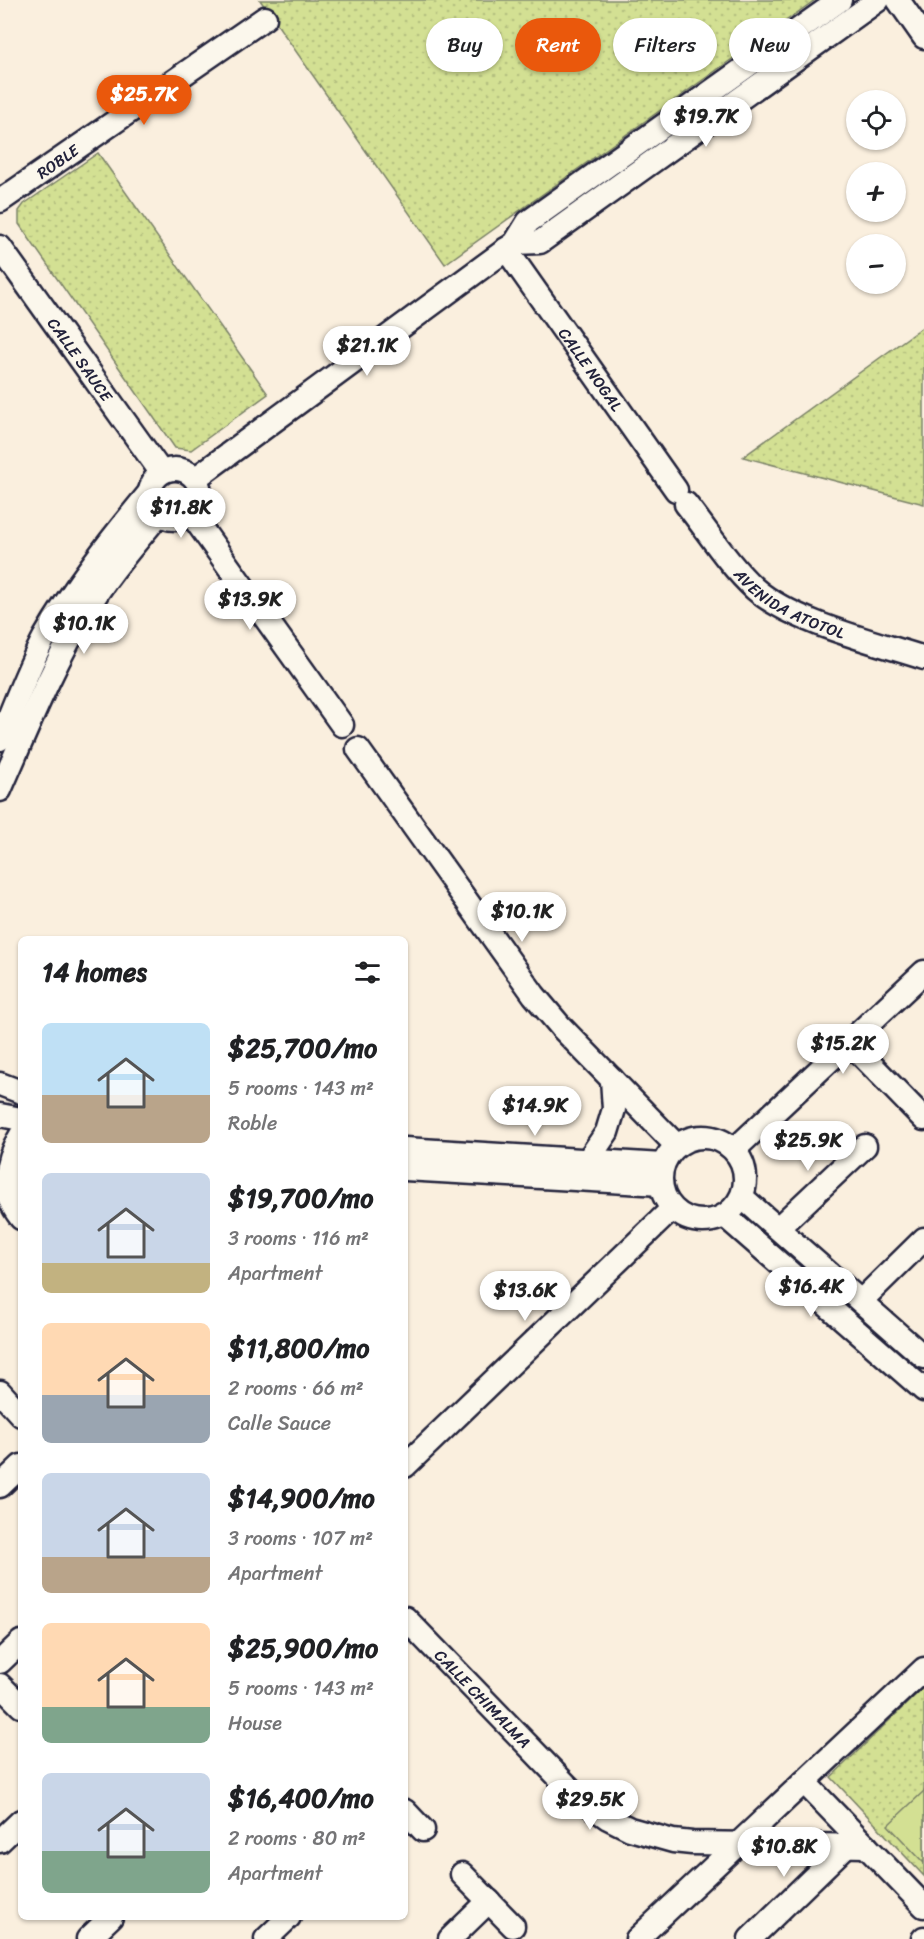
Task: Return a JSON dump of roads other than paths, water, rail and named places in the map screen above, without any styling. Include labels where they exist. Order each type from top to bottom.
[{"type":"street","points":[[196,478],[511,246],[528,222],[840,0]]},
{"type":"street","points":[[511,246],[540,242],[878,0]]},
{"type":"street","points":[[898,0],[924,37]]},
{"type":"street","name":"ROBLE","points":[[0,201],[265,18]]},
{"type":"street","name":"CALLE NOGAL","points":[[511,246],[681,497]]},
{"type":"street","name":"CALLE SAUCE","points":[[0,247],[161,472]]},
{"type":"street","points":[[0,739],[43,641],[68,597],[148,493],[152,481],[161,472],[171,468],[182,469],[196,478],[201,493],[199,502],[191,514],[181,519],[170,519],[159,514],[151,505],[148,493]]},
{"type":"street","name":"AVENIDA ATOTOL","points":[[681,497],[725,558],[770,600],[818,623],[924,658]]},
{"type":"street","points":[[0,790],[63,652],[87,608],[159,514]]},
{"type":"street","points":[[191,514],[342,725]]},
{"type":"street","points":[[358,749],[534,995],[561,1027],[676,1145]]},
{"type":"street","points":[[735,1149],[924,972]]},
{"type":"street","points":[[849,1042],[924,1119]]},
{"type":"street","points":[[588,1160],[607,1132],[614,1108],[612,1079]]},
{"type":"street","points":[[0,1115],[18,1118]]},
{"type":"street","points":[[695,1136],[716,1137],[735,1149],[746,1172],[742,1198],[725,1216],[707,1222],[688,1219],[672,1209],[665,1197],[661,1175],[676,1145],[695,1136]]},
{"type":"street","points":[[18,1140],[9,1156],[5,1185],[8,1202],[18,1214]]},
{"type":"street","points":[[778,1228],[865,1146]]},
{"type":"street","points":[[408,1149],[588,1160],[661,1175]]},
{"type":"street","points":[[408,1169],[661,1175]]},
{"type":"street","points":[[742,1198],[924,1357]]},
{"type":"street","points":[[408,1463],[672,1209]]},
{"type":"street","points":[[725,1216],[924,1390]]},
{"type":"street","points":[[861,1301],[924,1239]]},
{"type":"street","points":[[0,1392],[18,1412]]},
{"type":"street","points":[[0,1485],[18,1469]]},
{"type":"street","name":"CALLE CHIMALMA","points":[[408,1621],[577,1797],[591,1808],[623,1825],[651,1836],[692,1844],[856,1845]]},
{"type":"street","points":[[0,1662],[18,1645]]},
{"type":"street","points":[[637,1939],[924,1669]]},
{"type":"street","points":[[0,1685],[18,1703]]},
{"type":"street","points":[[804,1782],[856,1845],[924,1906]]},
{"type":"street","points":[[408,1814],[423,1830]]},
{"type":"street","points":[[0,1841],[18,1824]]},
{"type":"street","points":[[750,1939],[856,1845]]},
{"type":"street","points":[[462,1874],[513,1926]]},
{"type":"street","points":[[450,1939],[489,1901]]},
{"type":"street","points":[[88,1939],[108,1920]]},
{"type":"street","points":[[266,1939],[286,1920]]}]
